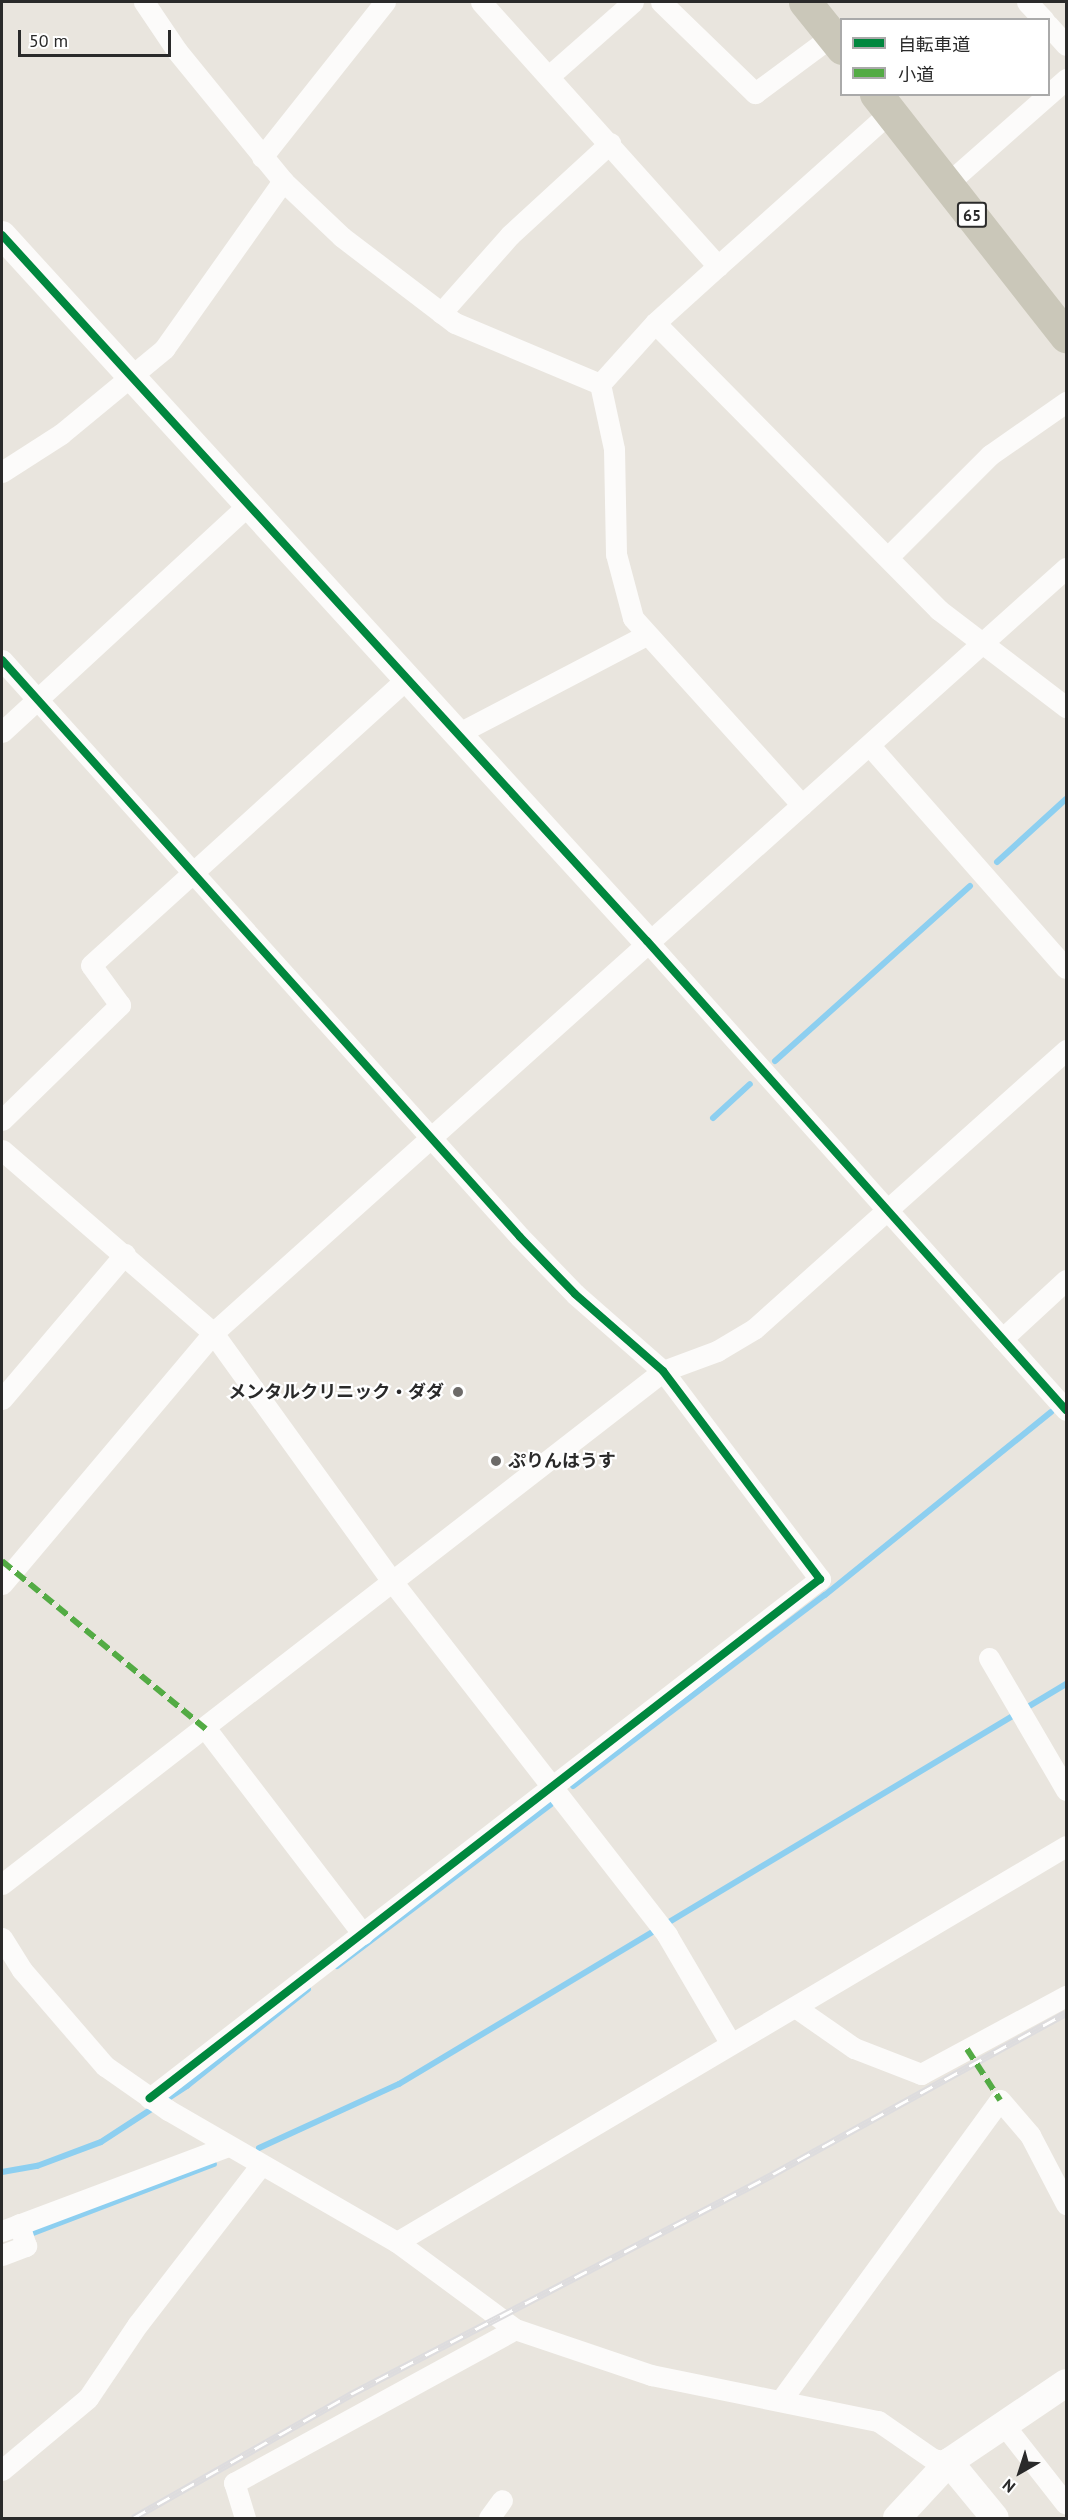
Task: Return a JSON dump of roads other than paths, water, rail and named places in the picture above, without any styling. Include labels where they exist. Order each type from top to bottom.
[{"type":"main road","points":[[805,2],[837,42]]},
{"type":"main road","name":"65","points":[[883,103],[1066,336]]},
{"type":"street","points":[[144,2],[177,51],[262,157],[283,181],[342,237],[441,313],[499,343],[600,384]]},
{"type":"street","points":[[262,157],[384,2]]},
{"type":"street","points":[[481,2],[610,143],[717,266]]},
{"type":"street","points":[[549,76],[633,2]]},
{"type":"street","points":[[661,2],[755,93],[837,42]]},
{"type":"street","points":[[1027,2],[1042,18]]},
{"type":"street","points":[[1050,27],[1066,45]]},
{"type":"street","points":[[1050,93],[1066,79]]},
{"type":"street","points":[[947,183],[1047,96]]},
{"type":"street","points":[[600,384],[655,323],[717,266],[883,103]]},
{"type":"street","points":[[441,313],[510,235],[610,143]]},
{"type":"street","points":[[2,472],[61,434],[131,379],[164,349],[283,181]]},
{"type":"street","points":[[2,235],[247,506],[647,941],[1066,1410]]},
{"type":"street","points":[[655,323],[889,556],[939,610],[1066,706]]},
{"type":"street","points":[[600,384],[614,449],[616,554],[633,618],[801,805]]},
{"type":"street","points":[[889,556],[990,455],[1066,402]]},
{"type":"street","points":[[2,732],[247,506]]},
{"type":"street","points":[[2,1584],[213,1333],[432,1139],[647,941],[870,746],[1066,568]]},
{"type":"street","points":[[457,734],[646,634]]},
{"type":"street","points":[[2,660],[35,700],[192,874],[575,1294],[663,1371],[820,1578],[552,1790],[363,1934],[159,2104]]},
{"type":"street","points":[[2,1120],[120,1005],[91,964],[406,679]]},
{"type":"street","points":[[870,746],[1066,968]]},
{"type":"street","points":[[2,1884],[206,1729],[391,1580],[495,1504],[663,1371],[717,1351],[754,1329],[1066,1050]]},
{"type":"street","points":[[2,1150],[125,1254],[213,1333],[391,1580],[552,1790],[663,1929],[731,2044]]},
{"type":"street","points":[[2,1399],[125,1254]]},
{"type":"street","points":[[1002,1339],[1066,1280]]},
{"type":"street","points":[[989,1658],[1066,1790]]},
{"type":"street","points":[[206,1729],[363,1934]]},
{"type":"street","points":[[397,2242],[1066,1846]]},
{"type":"street","points":[[2,1938],[22,1970],[105,2066],[159,2104],[228,2146],[397,2242],[515,2329],[651,2374],[878,2421],[933,2458],[949,2462],[995,2518]]},
{"type":"street","points":[[795,2007],[854,2048],[921,2074],[1066,1996]]},
{"type":"street","points":[[781,2400],[1000,2100],[1030,2135],[1066,2204]]},
{"type":"street","points":[[2,2255],[16,2232],[228,2146]]},
{"type":"street","points":[[2,2470],[88,2398],[138,2324],[261,2165]]},
{"type":"street","points":[[245,2518],[234,2483],[515,2329]]},
{"type":"street","points":[[897,2518],[949,2462],[1066,2383]]},
{"type":"street","points":[[1004,2425],[1066,2504]]},
{"type":"street","points":[[489,2518],[502,2500]]},
{"type":"waterway","points":[[997,862],[1066,799]]},
{"type":"waterway","points":[[775,1061],[970,886]]},
{"type":"waterway","points":[[713,1118],[750,1084]]},
{"type":"waterway","points":[[573,1786],[825,1595],[1051,1412]]},
{"type":"waterway","points":[[259,2148],[399,2084],[1066,1684]]},
{"type":"waterway","points":[[337,1966],[551,1804]]},
{"type":"waterway","points":[[2,2172],[37,2166],[101,2142],[187,2086],[308,1989]]},
{"type":"waterway","points":[[28,2235],[214,2164]]},
{"type":"railway","points":[[133,2518],[351,2394],[773,2174],[1066,2013]]},
{"type":"place","name":"メンタルクリニック・ダダ","points":[[458,1392]]},
{"type":"place","name":"ぷりんはうす","points":[[496,1461]]}]
